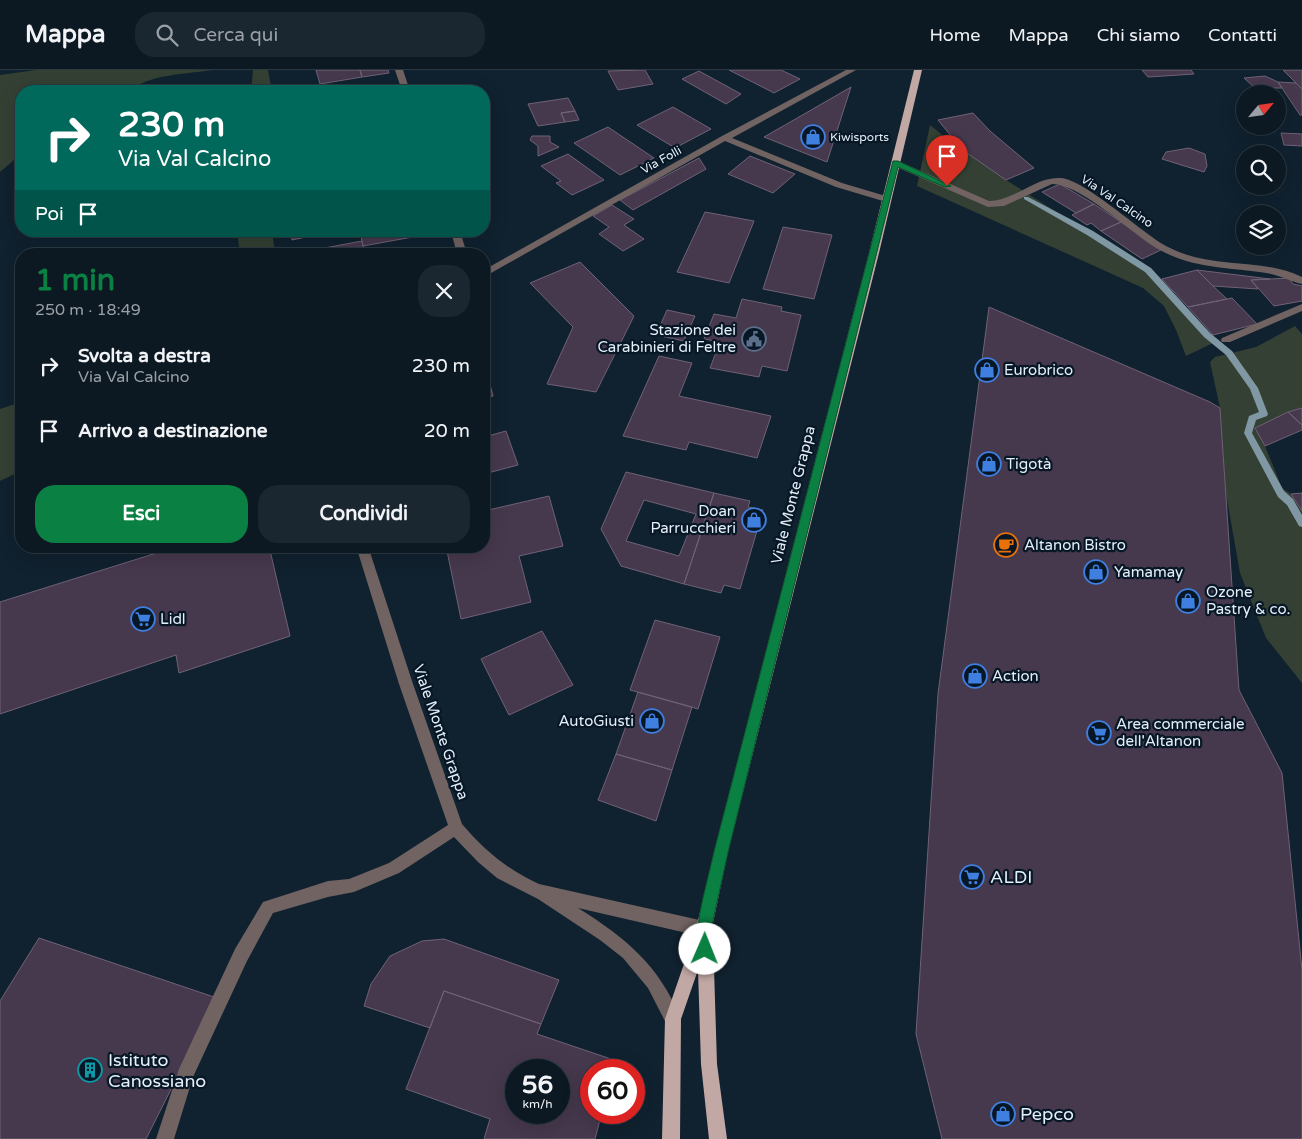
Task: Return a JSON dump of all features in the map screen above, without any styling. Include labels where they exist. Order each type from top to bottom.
[{"type":"main road","name":"Viale Monte Grappa","points":[[671,1139],[673,1019],[704,929],[721,852],[918,70]]},
{"type":"main road","name":"Viale Monte Grappa","points":[[704,929],[709,1048],[714,1118],[718,1139]]},
{"type":"street","points":[[399,70],[404,85]]},
{"type":"street","name":"Via Folli","points":[[490,271],[725,138],[852,70]]},
{"type":"street","points":[[725,138],[839,185],[886,199]]},
{"type":"street","name":"Via Val Calcino","points":[[895,163],[988,204],[995,205],[1002,204],[1051,181],[1062,181],[1180,257],[1218,266],[1290,275],[1302,281]]},
{"type":"street","points":[[1226,340],[1302,307]]},
{"type":"street","name":"Viale Monte Grappa","points":[[364,553],[406,684],[456,828],[490,864],[514,881],[538,891],[704,929]]},
{"type":"street","points":[[165,1139],[185,1075],[241,955],[268,907],[328,889],[349,887],[394,868],[456,828]]},
{"type":"street","name":"Viale Monte Grappa","points":[[538,891],[616,943],[638,962],[658,989],[673,1019]]},
{"type":"green space","points":[[36,70],[213,70],[157,78],[140,85],[15,85],[15,159],[0,172],[0,75]]},
{"type":"green space","points":[[253,70],[268,70],[271,85],[252,85]]},
{"type":"green space","points":[[930,125],[1006,180],[1162,279],[1207,335],[1215,342],[1186,356],[1164,306],[1143,288],[917,186]]},
{"type":"green space","points":[[238,237],[273,237],[274,248],[239,248]]},
{"type":"green space","points":[[1295,326],[1302,334],[1302,408],[1288,412],[1255,428],[1265,446],[1282,488],[1291,494],[1302,511],[1302,683],[1266,638],[1240,573],[1226,494],[1220,408],[1210,362],[1215,357],[1256,347]]},
{"type":"green space","points":[[15,404],[15,474],[0,481],[0,409]]},
{"type":"building","points":[[316,70],[360,70],[362,77],[320,84]]},
{"type":"building","points":[[360,70],[388,70],[389,73],[362,77]]},
{"type":"building","points":[[645,70],[653,84],[618,90],[608,71]]},
{"type":"building","points":[[729,70],[781,70],[800,79],[774,93]]},
{"type":"building","points":[[1142,70],[1191,70],[1194,74],[1148,77]]},
{"type":"building","points":[[1283,70],[1302,70],[1302,89]]},
{"type":"building","points":[[699,71],[741,94],[726,104],[682,79]]},
{"type":"building","points":[[1265,76],[1278,82],[1280,85],[1252,85],[1244,78]]},
{"type":"building","points":[[1278,82],[1296,83],[1302,89],[1302,115],[1300,115],[1286,94],[1286,85],[1280,85]]},
{"type":"building","points":[[851,87],[827,162],[764,137],[799,117]]},
{"type":"building","points":[[568,98],[575,111],[561,113],[565,122],[538,126],[528,104]]},
{"type":"building","points":[[673,107],[711,129],[675,148],[637,125]]},
{"type":"building","points":[[575,111],[579,120],[565,122],[561,113]]},
{"type":"building","points":[[973,113],[990,131],[1034,168],[1006,180],[951,142],[955,141],[938,120]]},
{"type":"building","points":[[608,127],[654,158],[620,175],[574,143]]},
{"type":"building","points":[[1286,133],[1302,134],[1302,146],[1284,145],[1282,135],[1286,135]]},
{"type":"building","points":[[532,136],[550,136],[550,142],[559,147],[538,156],[538,146],[530,140]]},
{"type":"building","points":[[1189,148],[1205,154],[1207,166],[1204,172],[1162,159],[1166,152]]},
{"type":"building","points":[[568,154],[604,180],[572,195],[556,183],[561,181],[541,166]]},
{"type":"building","points":[[750,156],[795,174],[773,193],[728,174]]},
{"type":"building","points":[[699,158],[706,169],[633,210],[620,200]]},
{"type":"building","points":[[1060,184],[1094,204],[1076,213],[1042,192]]},
{"type":"building","points":[[1094,204],[1121,222],[1101,231],[1091,223],[1087,225],[1072,215]]},
{"type":"building","points":[[612,205],[634,219],[624,225],[644,239],[623,251],[599,234],[609,227],[593,216]]},
{"type":"building","points":[[705,212],[754,221],[729,283],[677,272]]},
{"type":"building","points":[[1121,222],[1161,250],[1142,259],[1101,231]]},
{"type":"building","points":[[783,227],[832,235],[814,299],[763,289]]},
{"type":"building","points":[[291,237],[306,237],[292,240]]},
{"type":"building","points":[[361,237],[413,237],[363,246]]},
{"type":"building","points":[[362,241],[364,248],[325,248]]},
{"type":"building","points":[[580,262],[634,316],[596,392],[547,384],[573,327],[530,283]]},
{"type":"building","points":[[1197,270],[1270,279],[1251,280],[1258,289],[1213,286]]},
{"type":"building","points":[[1197,270],[1227,299],[1188,307],[1162,279]]},
{"type":"building","points":[[1289,278],[1293,284],[1302,286],[1302,301],[1274,306],[1251,280]]},
{"type":"building","points":[[1232,298],[1257,324],[1213,335],[1188,307]]},
{"type":"building","points":[[742,299],[782,307],[781,311],[801,315],[787,371],[762,366],[759,377],[710,368],[720,342],[704,339],[714,314],[736,318]]},
{"type":"building","name":"Area commerciale dell'Altanon","points":[[989,307],[1220,408],[1239,690],[1282,773],[1302,970],[1302,1139],[942,1139],[916,1034],[938,694]]},
{"type":"building","points":[[667,310],[695,316],[684,341],[656,335]]},
{"type":"building","points":[[659,356],[692,363],[679,396],[771,416],[757,458],[689,442],[686,450],[623,436]]},
{"type":"building","points":[[490,384],[493,396],[490,397]]},
{"type":"building","points":[[1302,408],[1302,425],[1288,412]]},
{"type":"building","points":[[1288,412],[1302,425],[1302,430],[1265,446],[1255,428]]},
{"type":"building","points":[[506,431],[518,465],[490,472],[490,435]]},
{"type":"building","points":[[626,472],[714,493],[684,584],[621,566],[601,529]],"holes":[[[644,500],[696,514],[679,556],[626,541]]]},
{"type":"building","points":[[714,493],[750,501],[748,507],[763,510],[740,589],[724,585],[721,593],[684,584]]},
{"type":"building","points":[[1302,493],[1302,511],[1291,494]]},
{"type":"building","points":[[549,496],[563,546],[519,556],[531,602],[461,619],[447,553],[490,553],[490,510]]},
{"type":"building","name":"Lidl","points":[[157,553],[271,553],[290,636],[179,673],[176,655],[0,714],[0,602]]},
{"type":"building","points":[[655,620],[720,637],[698,709],[630,690]]},
{"type":"building","points":[[542,631],[573,685],[509,715],[481,659]]},
{"type":"building","points":[[638,692],[692,707],[672,770],[616,754]]},
{"type":"building","points":[[616,754],[672,770],[656,821],[598,800]]},
{"type":"building","name":"Istituto Canossiano","points":[[39,938],[217,998],[146,1139],[0,1139],[0,1001]]},
{"type":"building","points":[[444,939],[559,980],[541,1024],[444,991],[430,1028],[364,1006],[371,984],[390,956],[422,941]]},
{"type":"building","points":[[444,991],[541,1024],[537,1034],[611,1059],[580,1059],[580,1124],[599,1124],[595,1139],[484,1139],[490,1119],[406,1089]]},
{"type":"waterway","points":[[1026,198],[1090,233],[1148,270],[1207,335],[1229,353],[1254,388],[1264,414],[1252,418],[1248,433],[1281,494],[1290,502],[1302,523]]},
{"type":"place","name":"Kiwisports","points":[[813,137]]},
{"type":"place","name":"Stazione dei Carabinieri di Feltre","points":[[754,339]]},
{"type":"place","name":"Eurobrico","points":[[987,370]]},
{"type":"place","name":"Tigotà","points":[[989,464]]},
{"type":"place","name":"Doan Parrucchieri","points":[[754,520]]},
{"type":"place","name":"Altanon Bistro","points":[[1006,545]]},
{"type":"place","name":"Yamamay","points":[[1096,572]]},
{"type":"place","name":"Ozone Pastry & co.","points":[[1188,601]]},
{"type":"place","name":"Lidl","points":[[143,619]]},
{"type":"place","name":"Action","points":[[975,676]]},
{"type":"place","name":"AutoGiusti","points":[[652,721]]},
{"type":"place","name":"Area commerciale dell'Altanon","points":[[1099,733]]},
{"type":"place","name":"ALDI","points":[[972,877]]},
{"type":"place","name":"Istituto Canossiano","points":[[90,1070]]},
{"type":"place","name":"Pepco","points":[[1003,1114]]},
{"type":"route","points":[[705,949],[704,929],[721,852],[874,253],[895,163],[947,186]]}]
